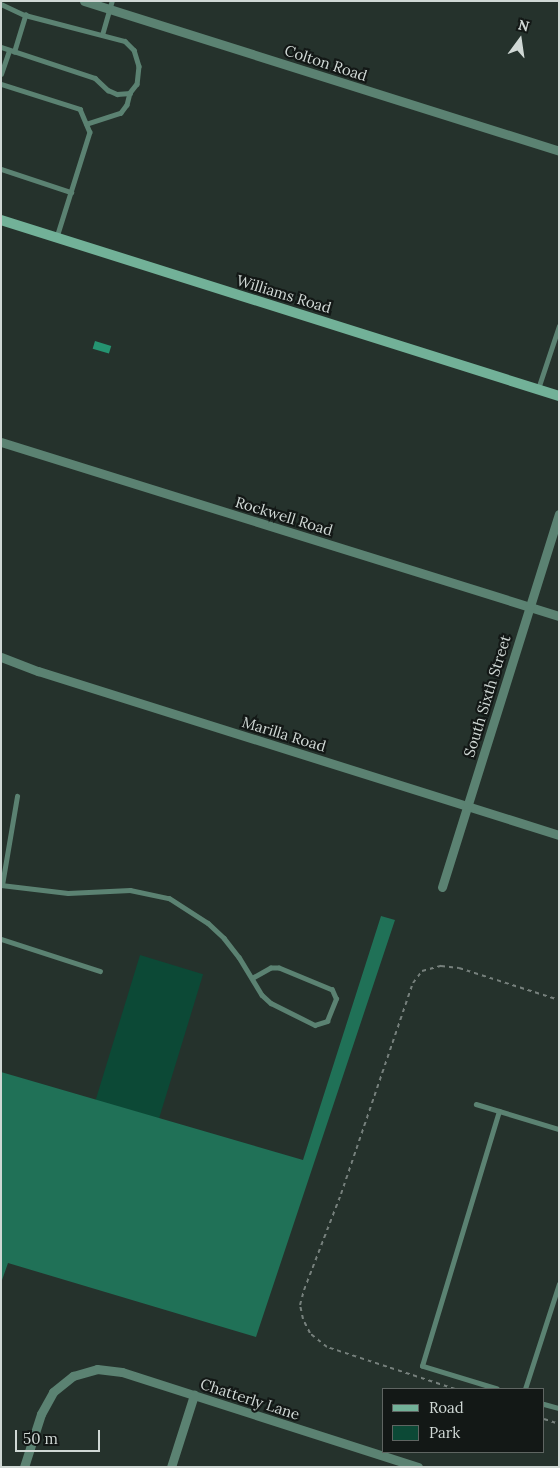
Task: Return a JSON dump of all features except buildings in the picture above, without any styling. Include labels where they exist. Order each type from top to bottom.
[{"type":"main road","name":"Williams Road","points":[[1,220],[559,396]]},
{"type":"street","name":"Colton Road","points":[[84,1],[111,5],[559,152]]},
{"type":"street","name":"Rockwell Road","points":[[1,442],[559,616]]},
{"type":"street","name":"South Sixth Street","points":[[442,887],[559,514]]},
{"type":"street","name":"Marilla Road","points":[[1,658],[559,835]]},
{"type":"street","name":"Chatterly Lane","points":[[24,1467],[46,1403],[62,1383],[73,1376],[97,1369],[110,1370],[194,1395],[418,1467]]},
{"type":"street","points":[[171,1467],[194,1395]]},
{"type":"lane","points":[[1,4],[25,15],[125,42],[134,50],[139,66],[137,84],[130,93],[122,113],[87,124]]},
{"type":"lane","points":[[102,35],[111,5]]},
{"type":"lane","points":[[1,74],[25,15]]},
{"type":"lane","points":[[1,47],[11,52],[95,78],[108,90],[117,94],[130,93]]},
{"type":"lane","points":[[1,84],[80,109],[90,132],[57,237]]},
{"type":"lane","points":[[1,169],[71,192]]},
{"type":"lane","points":[[538,390],[559,326]]},
{"type":"lane","points":[[17,796],[1,885],[68,893],[130,890],[169,898],[208,923],[224,938],[253,978],[262,995],[271,1003],[316,1025],[326,1021],[336,999],[332,990],[279,968],[271,968],[253,978]]},
{"type":"lane","points":[[1,939],[100,971]]},
{"type":"lane","points":[[476,1104],[559,1129]]},
{"type":"lane","points":[[494,1388],[422,1366],[499,1111]]},
{"type":"lane","points":[[525,1388],[559,1284]]},
{"type":"lane","points":[[545,1404],[559,1408]]},
{"type":"path","points":[[452,1388],[327,1347],[310,1333],[303,1319],[300,1306],[304,1290],[341,1194],[413,983],[422,971],[441,966],[459,968],[559,1000]]},
{"type":"path","points":[[545,1418],[559,1424]]},
{"type":"green space","points":[[140,955],[203,974],[159,1120],[96,1100]]},
{"type":"shaded area","points":[[95,341],[111,346],[109,354],[93,349]]},
{"type":"shaded area","points":[[381,916],[395,920],[256,1337],[8,1263],[1,1283],[1,1072],[303,1160]]}]
